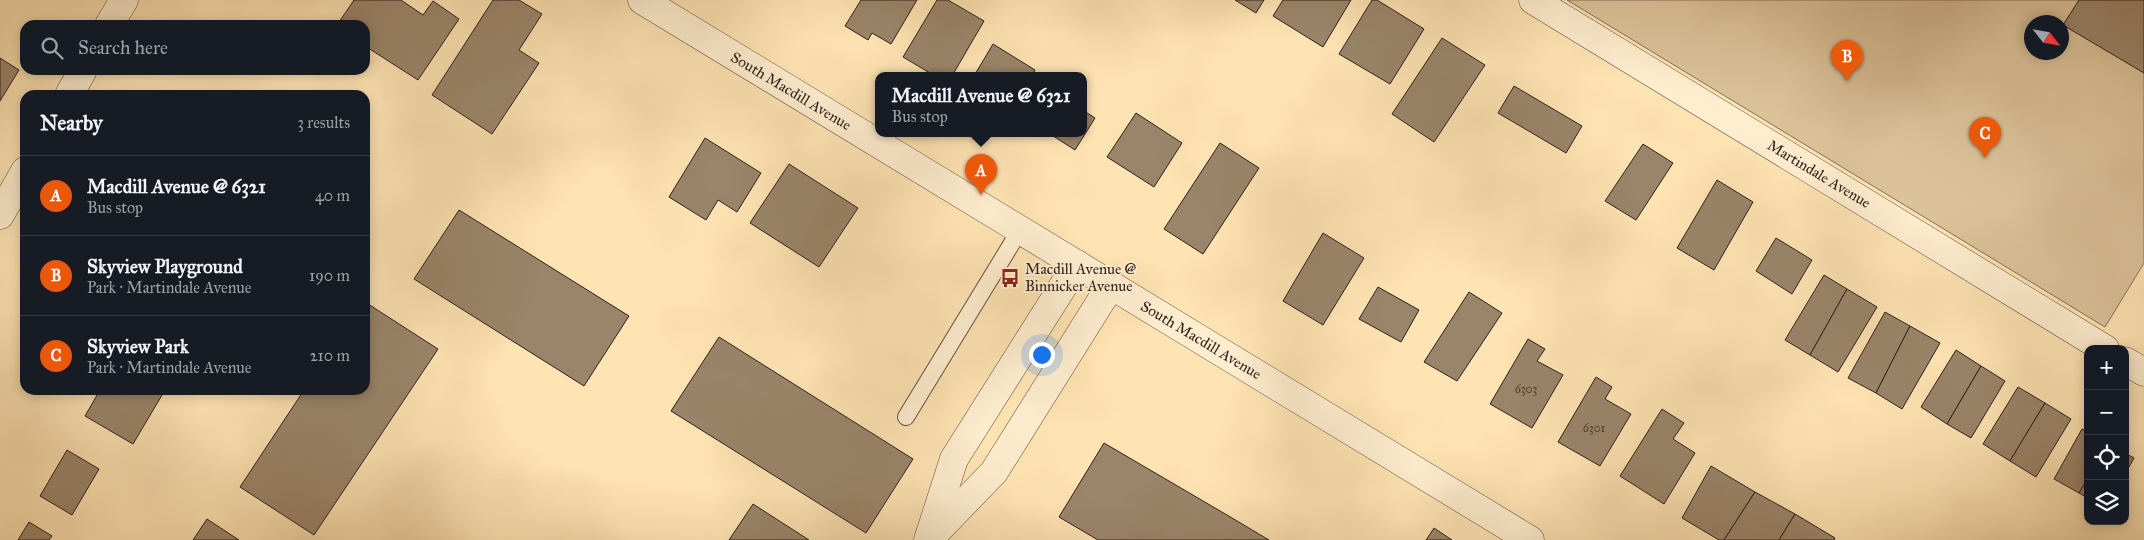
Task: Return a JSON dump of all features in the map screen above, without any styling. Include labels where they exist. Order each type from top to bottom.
[{"type":"street","points":[[113,20],[124,0]]},
{"type":"street","name":"South Macdill Avenue","points":[[642,0],[1530,540]]},
{"type":"street","name":"Martindale Avenue","points":[[1533,0],[2098,345]]},
{"type":"street","points":[[72,90],[81,75]]},
{"type":"street","points":[[0,215],[20,180]]},
{"type":"street","points":[[928,540],[954,459],[1077,264]]},
{"type":"street","points":[[928,540],[994,472],[1111,286]]},
{"type":"street","points":[[2129,363],[2144,372]]},
{"type":"lane","points":[[906,418],[1020,230]]},
{"type":"shaded area","points":[[1567,0],[2144,0],[2144,263],[2105,327]]},
{"type":"building","points":[[354,0],[401,0],[423,15],[433,1],[459,19],[418,80],[370,49],[370,20],[340,20]]},
{"type":"building","points":[[493,0],[519,0],[542,14],[519,50],[539,63],[492,134],[432,95]]},
{"type":"building","points":[[861,0],[917,0],[891,44],[872,33],[868,40],[845,26]]},
{"type":"building","points":[[937,0],[948,0],[984,21],[954,72],[928,72],[903,57]]},
{"type":"building","points":[[1235,0],[1264,0],[1256,13]]},
{"type":"building","points":[[1283,0],[1351,0],[1323,47],[1273,16]]},
{"type":"building","points":[[1372,0],[1377,0],[1424,29],[1390,84],[1339,54]]},
{"type":"building","points":[[2079,0],[2144,0],[2144,73],[2069,29],[2069,16]]},
{"type":"building","points":[[1442,38],[1485,65],[1434,142],[1392,114]]},
{"type":"building","points":[[993,44],[1035,70],[1034,72],[976,72]]},
{"type":"building","points":[[0,58],[19,70],[0,101]]},
{"type":"building","points":[[1514,86],[1582,126],[1566,153],[1498,113]]},
{"type":"building","points":[[1087,113],[1095,118],[1087,131]]},
{"type":"building","points":[[1136,113],[1182,143],[1154,187],[1107,157]]},
{"type":"building","points":[[1055,137],[1083,137],[1075,150]]},
{"type":"building","points":[[705,138],[761,173],[737,212],[718,200],[706,220],[669,197]]},
{"type":"building","points":[[1220,143],[1259,168],[1203,254],[1164,229]]},
{"type":"building","points":[[1643,144],[1673,163],[1636,220],[1605,201]]},
{"type":"building","points":[[789,164],[858,208],[819,267],[750,223]]},
{"type":"building","points":[[1717,180],[1753,202],[1714,270],[1677,248]]},
{"type":"building","points":[[459,210],[629,316],[584,386],[414,279]]},
{"type":"building","points":[[1323,233],[1364,258],[1323,325],[1283,301]]},
{"type":"building","points":[[1776,238],[1812,260],[1792,294],[1756,271]]},
{"type":"building","points":[[1824,275],[1847,289],[1810,355],[1785,340]]},
{"type":"building","points":[[1378,287],[1419,310],[1401,342],[1359,319]]},
{"type":"building","points":[[1847,289],[1877,307],[1838,372],[1810,355]]},
{"type":"building","points":[[1469,292],[1502,313],[1457,381],[1424,362]]},
{"type":"building","points":[[370,305],[438,349],[314,535],[240,487],[301,395],[370,395]]},
{"type":"building","points":[[1885,312],[1910,326],[1876,393],[1848,378]]},
{"type":"building","points":[[1910,326],[1940,343],[1902,409],[1876,393]]},
{"type":"building","points":[[719,337],[913,459],[866,533],[671,411]]},
{"type":"building","points":[[1528,339],[1545,349],[1537,361],[1563,375],[1532,428],[1490,404]]},
{"type":"building","points":[[1956,350],[1981,366],[1947,424],[1921,407]]},
{"type":"building","points":[[1981,366],[2005,381],[1971,438],[1947,424]]},
{"type":"building","points":[[1596,377],[1612,387],[1605,399],[1631,414],[1600,466],[1558,442]]},
{"type":"building","points":[[2018,387],[2045,403],[2010,461],[1983,444]]},
{"type":"building","points":[[97,395],[162,395],[133,444],[85,416]]},
{"type":"building","points":[[2045,403],[2071,419],[2036,477],[2010,461]]},
{"type":"building","points":[[1662,409],[1684,423],[1673,439],[1695,453],[1664,504],[1620,476]]},
{"type":"building","points":[[2082,429],[2084,430],[2084,485],[2079,493],[2054,479]]},
{"type":"building","points":[[1104,443],[1269,540],[1098,540],[1059,517]]},
{"type":"building","points":[[67,450],[99,469],[72,515],[40,496]]},
{"type":"building","points":[[2129,455],[2134,458],[2129,467]]},
{"type":"building","points":[[1711,466],[1755,492],[1724,540],[1719,540],[1682,518]]},
{"type":"building","points":[[2084,485],[2084,496],[2079,493]]},
{"type":"building","points":[[1755,492],[1795,514],[1779,540],[1724,540]]},
{"type":"building","points":[[753,504],[809,540],[729,540]]},
{"type":"building","points":[[1795,514],[1835,538],[1834,540],[1779,540]]},
{"type":"building","points":[[207,519],[239,540],[193,540]]},
{"type":"building","points":[[29,522],[52,536],[49,540],[18,540]]},
{"type":"building","points":[[1434,528],[1452,540],[1426,540]]},
{"type":"place","name":"Skyview Playground","points":[[1847,81]]},
{"type":"place","name":"Skyview Park","points":[[1985,158]]},
{"type":"place","name":"Macdill Avenue @ 6321","points":[[981,195]]},
{"type":"place","name":"Macdill Avenue @ Binnicker Avenue","points":[[1010,278]]}]
